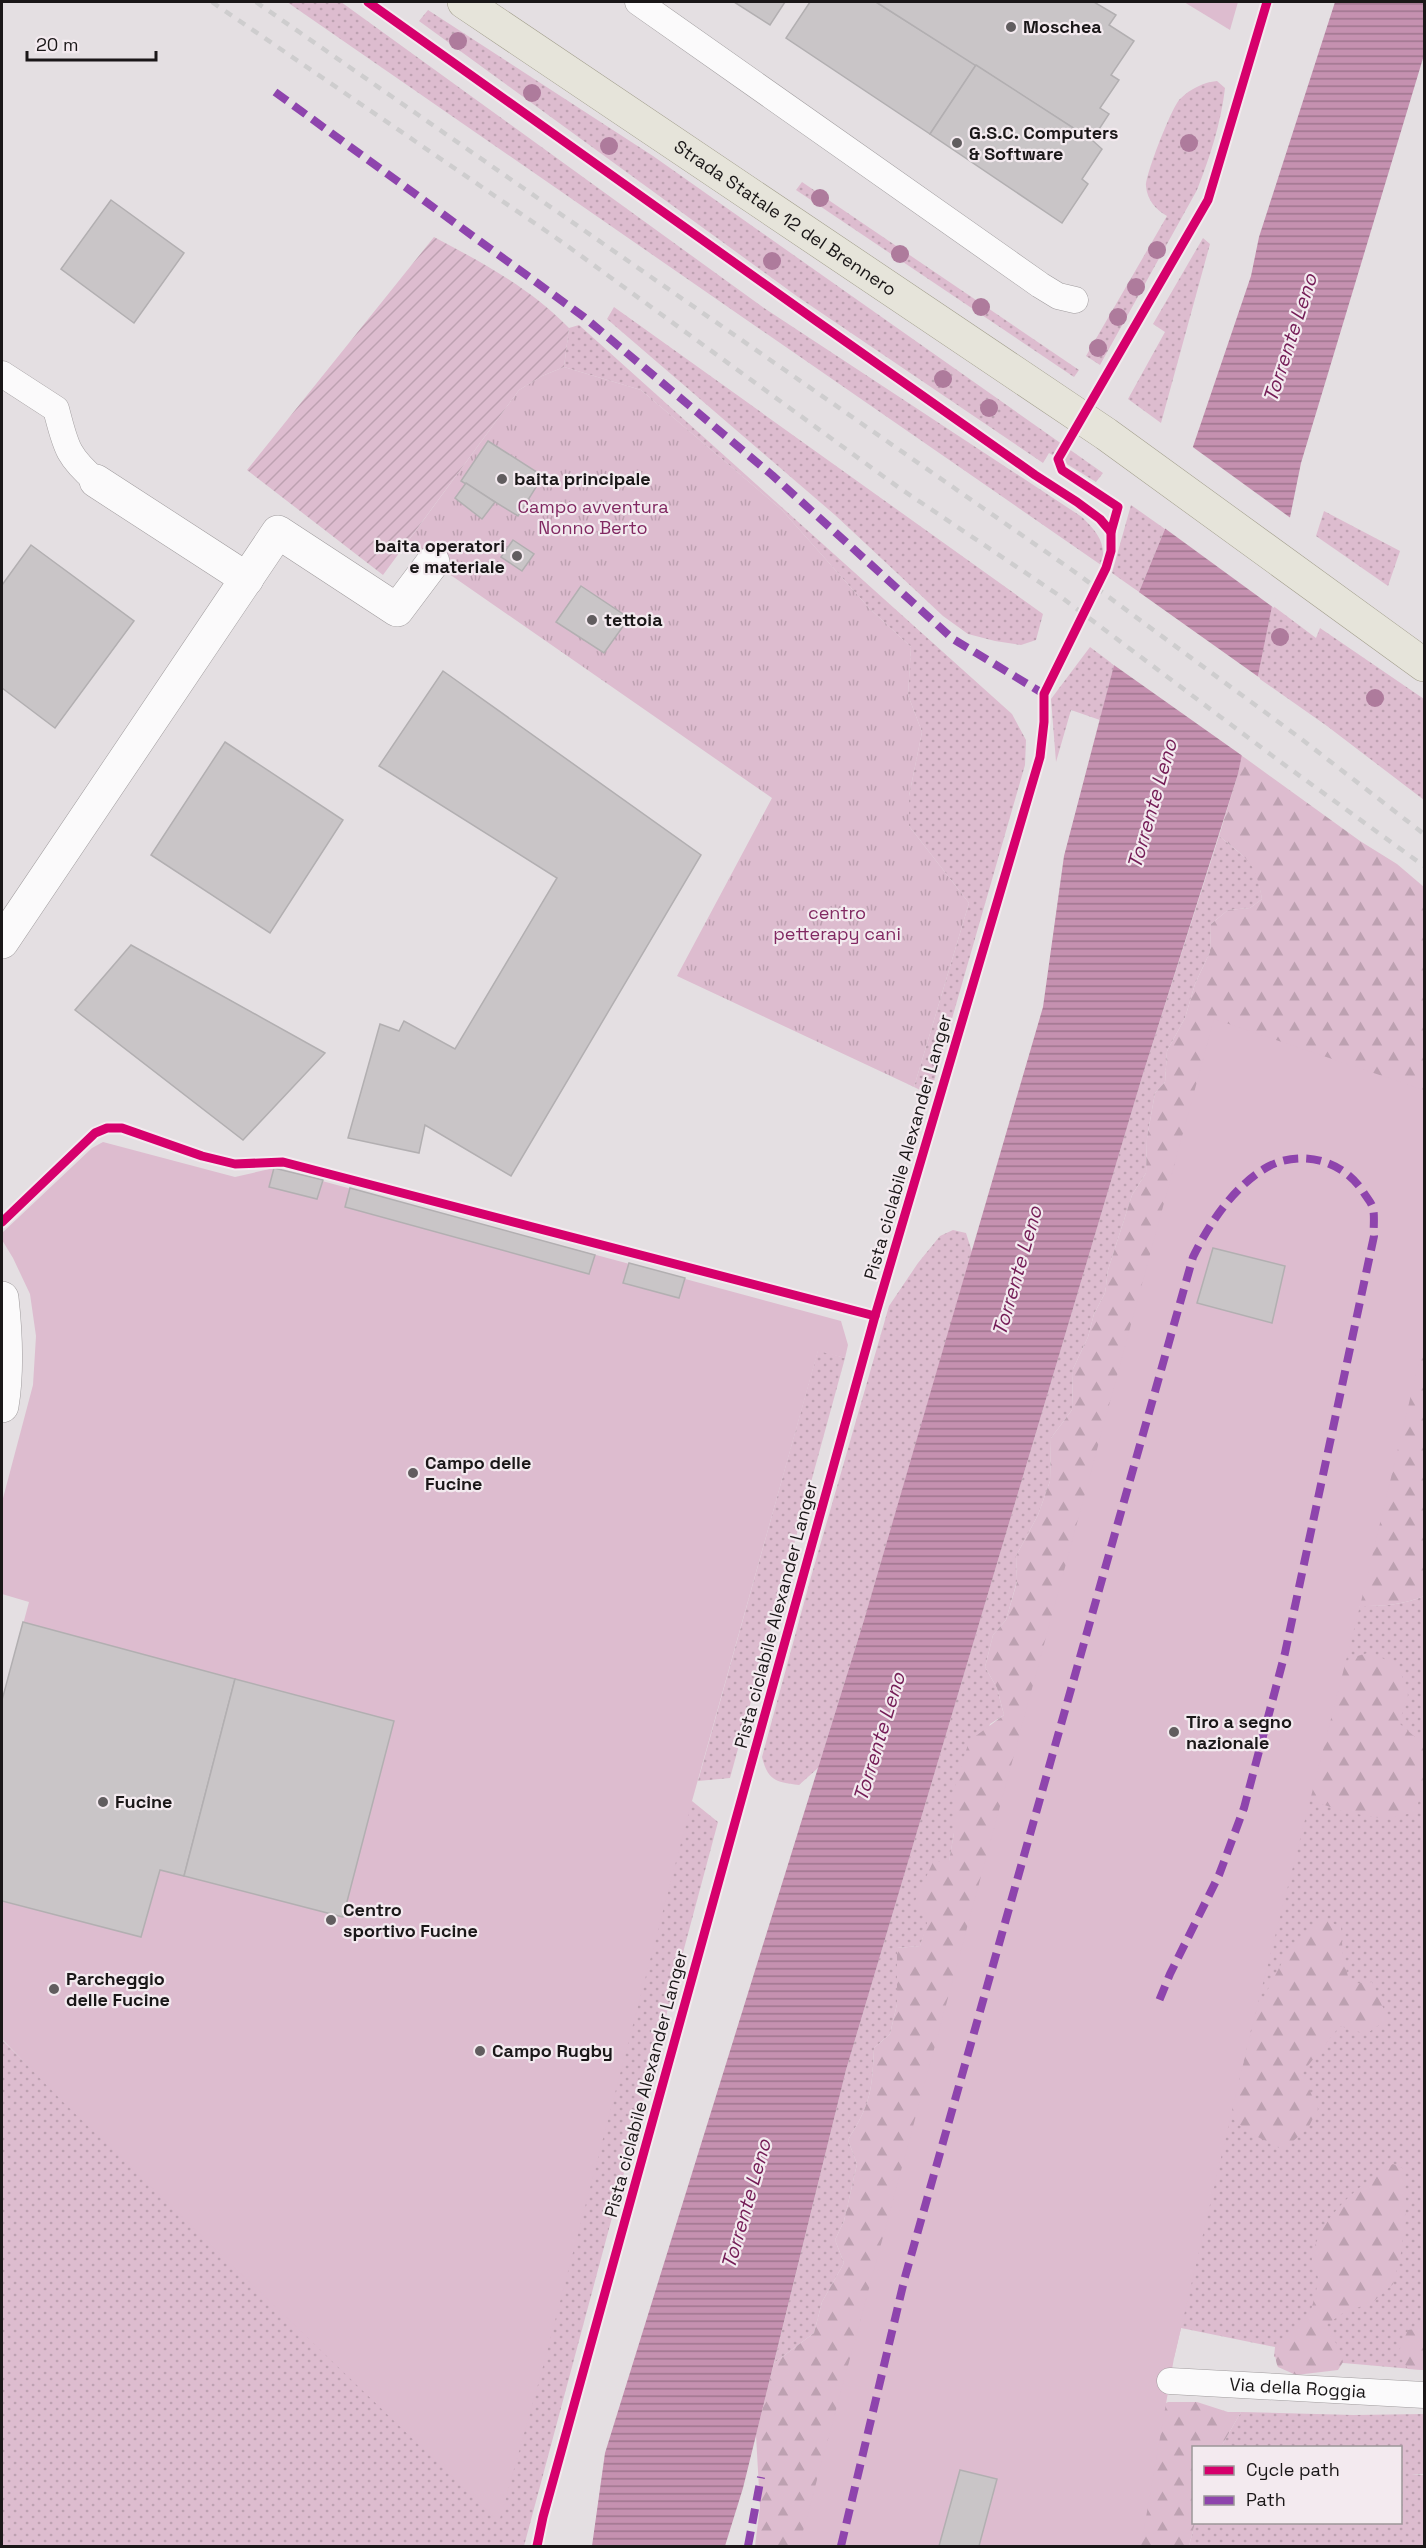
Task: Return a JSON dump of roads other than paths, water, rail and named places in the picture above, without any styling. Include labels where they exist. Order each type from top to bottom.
[{"type":"main road","name":"Strada Statale 12 del Brennero","points":[[464,2],[1106,434],[1425,665]]},
{"type":"street","points":[[96,481],[247,579]]},
{"type":"street","points":[[2,942],[278,532],[397,610],[433,562]]},
{"type":"street","points":[[2,1298],[5,1363],[2,1406]]},
{"type":"lane","points":[[638,2],[1040,285],[1058,296],[1075,300]]},
{"type":"lane","points":[[2,374],[56,409],[66,447],[76,464],[96,481]]},
{"type":"lane","name":"Via della Roggia","points":[[1170,2381],[1425,2395]]},
{"type":"water","name":"Torrente Leno","points":[[1335,2],[1424,2],[1424,55],[1301,463],[1238,774],[1142,1077],[846,2070],[743,2488],[725,2546],[592,2546],[605,2453],[864,1620],[1043,1007],[1064,856],[1114,665],[1139,592],[1165,529],[1251,276],[1259,237]]},
{"type":"railway","points":[[212,2],[562,242],[898,487],[1057,594],[1282,763],[1424,866]]},
{"type":"railway","points":[[256,2],[1072,570],[1300,738],[1424,834]]},
{"type":"place","name":"Moschea","points":[[1011,27]]},
{"type":"place","name":"G.S.C. Computers & Software","points":[[957,143]]},
{"type":"place","name":"baita principale","points":[[502,479]]},
{"type":"place","name":"baita operatori e materiale","points":[[517,556]]},
{"type":"place","name":"tettoia","points":[[592,620]]},
{"type":"place","name":"Campo delle Fucine","points":[[413,1473]]},
{"type":"place","name":"Tiro a segno nazionale","points":[[1174,1732]]},
{"type":"place","name":"Fucine","points":[[103,1802]]},
{"type":"place","name":"Centro sportivo Fucine","points":[[331,1920]]},
{"type":"place","name":"Parcheggio delle Fucine","points":[[54,1989]]},
{"type":"place","name":"Campo Rugby","points":[[480,2051]]},
{"type":"park label","name":"Campo avventura Nonno Berto","points":[[593,517]]},
{"type":"park label","name":"centro petterapy cani","points":[[837,923]]}]
